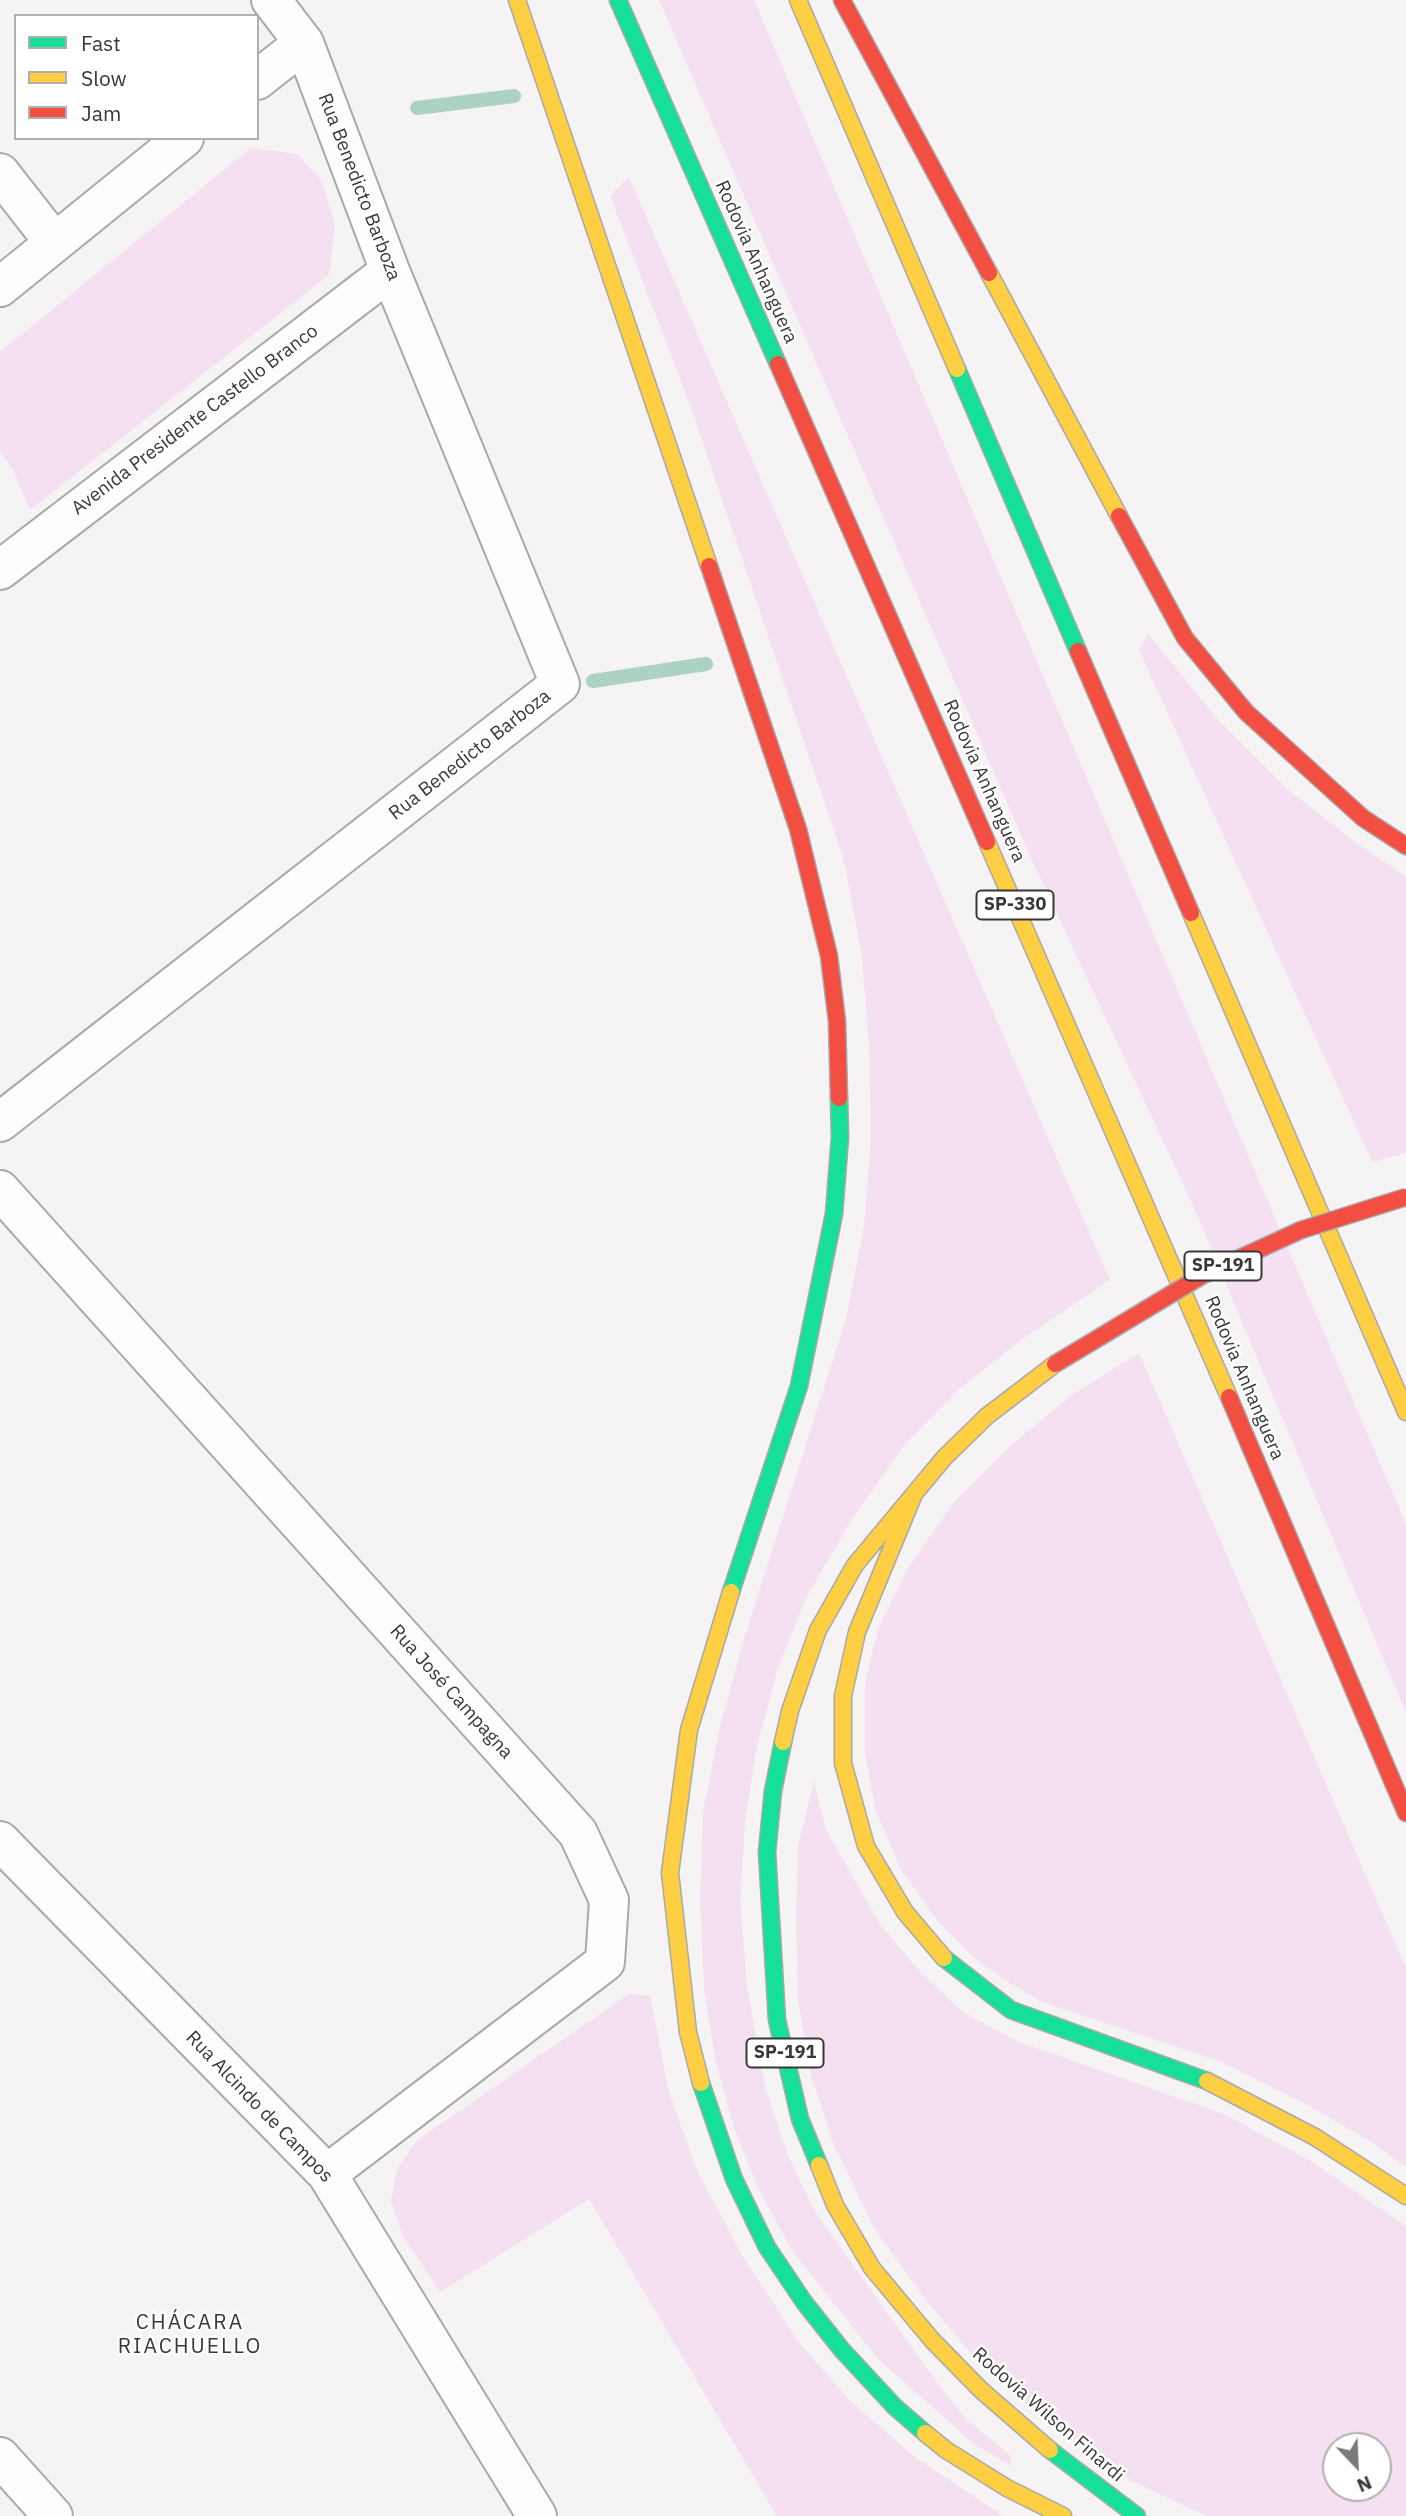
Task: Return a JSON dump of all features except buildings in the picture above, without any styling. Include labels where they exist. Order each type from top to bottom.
[{"type":"main road","points":[[517,0],[798,829],[829,956],[837,1021],[840,1137],[834,1214],[799,1386],[706,1668],[689,1730],[678,1798],[670,1873],[688,2032],[708,2110],[734,2179],[767,2247],[804,2302],[842,2350],[895,2407],[946,2450],[1007,2488],[1063,2516]]},
{"type":"main road","name":"Rodovia Anhanguera","points":[[618,0],[1140,1189],[1406,1813]]},
{"type":"main road","points":[[798,0],[1406,1412]]},
{"type":"main road","points":[[842,0],[1185,638],[1246,712],[1363,818],[1406,846]]},
{"type":"main road","name":"Rodovia Wilson Finardi","points":[[1137,2516],[1052,2451],[981,2390],[932,2340],[872,2268],[835,2205],[800,2119],[777,2020],[767,1852],[773,1791],[790,1711],[818,1630],[855,1565],[944,1458],[987,1416],[1055,1364],[1135,1312],[1203,1275],[1301,1230],[1406,1197]]},
{"type":"main road","points":[[914,1493],[857,1632],[843,1696],[843,1763],[866,1846],[905,1912],[946,1960],[1011,2010],[1208,2081],[1315,2137],[1406,2196]]},
{"type":"street","name":"Rua Benedicto Barboza","points":[[0,1122],[560,684],[390,271],[304,43],[271,0]]},
{"type":"street","points":[[259,78],[304,43]]},
{"type":"street","points":[[0,287],[182,140]]},
{"type":"street","points":[[0,173],[54,242]]},
{"type":"street","name":"Avenida Presidente Castello Branco","points":[[0,570],[390,271]]},
{"type":"street","name":"Rua José Campagna","points":[[0,1189],[578,1833],[609,1900],[606,1962],[327,2174]]},
{"type":"street","name":"Rua Alcindo de Campos","points":[[0,1841],[327,2174],[537,2516]]},
{"type":"street","points":[[0,2457],[53,2516]]},
{"type":"shaded area","points":[[659,0],[754,0],[1406,1524],[1406,1713],[1192,1203],[1031,858]]},
{"type":"shaded area","points":[[251,148],[297,154],[322,181],[335,226],[329,275],[30,510],[12,468],[0,451],[0,352]]},
{"type":"shaded area","points":[[629,177],[1110,1280],[1021,1340],[960,1388],[905,1444],[852,1519],[807,1596],[777,1670],[756,1750],[745,1822],[740,1901],[747,1986],[765,2087],[787,2153],[814,2210],[855,2268],[939,2385],[967,2420],[1011,2456],[1011,2466],[974,2444],[879,2360],[793,2252],[759,2190],[735,2131],[716,2063],[704,1989],[700,1899],[703,1814],[719,1731],[744,1639],[846,1319],[864,1227],[871,1137],[869,1044],[862,957],[844,860],[689,402],[610,196]]},
{"type":"shaded area","points":[[1148,634],[1219,721],[1286,788],[1359,845],[1406,876],[1406,1153],[1372,1162],[1139,650]]},
{"type":"shaded area","points":[[1139,1353],[1406,1968],[1406,2167],[1373,2143],[1304,2103],[1222,2062],[1040,2001],[1003,1979],[970,1954],[936,1919],[901,1869],[876,1812],[865,1753],[865,1682],[878,1629],[908,1568],[954,1502],[1010,1446],[1072,1395]]},
{"type":"shaded area","points":[[814,1781],[825,1828],[880,1924],[921,1973],[963,2012],[1019,2042],[1224,2114],[1312,2162],[1406,2226],[1406,2516],[1207,2516],[1132,2481],[1047,2422],[978,2361],[928,2303],[874,2228],[834,2145],[811,2075],[798,2000],[798,1847]]},
{"type":"shaded area","points":[[629,1994],[650,1996],[669,2093],[697,2170],[743,2257],[798,2341],[849,2400],[916,2458],[1003,2516],[777,2516],[589,2199],[440,2292],[403,2236],[391,2201],[397,2170],[416,2141]]},
{"type":"waterway","points":[[417,108],[514,96]]},
{"type":"waterway","points":[[593,681],[706,664]]},
{"type":"traffic: fast","points":[[618,0],[778,364]]},
{"type":"traffic: fast","points":[[957,369],[1078,651]]},
{"type":"traffic: fast","points":[[731,1592],[799,1386],[834,1214],[840,1137],[839,1098]]},
{"type":"traffic: fast","points":[[783,1742],[773,1791],[767,1852],[777,2020],[800,2119],[819,2165]]},
{"type":"traffic: fast","points":[[944,1958],[1011,2010],[1207,2081]]},
{"type":"traffic: fast","points":[[701,2083],[734,2179],[767,2247],[804,2302],[842,2350],[895,2407],[925,2433]]},
{"type":"traffic: fast","points":[[1050,2450],[1137,2516]]},
{"type":"traffic: slow","points":[[517,0],[709,566]]},
{"type":"traffic: slow","points":[[798,0],[957,369]]},
{"type":"traffic: slow","points":[[989,273],[1119,516]]},
{"type":"traffic: slow","points":[[987,842],[1229,1397]]},
{"type":"traffic: slow","points":[[1191,913],[1406,1412]]},
{"type":"traffic: slow","points":[[783,1742],[790,1711],[818,1630],[855,1565],[944,1458],[987,1416],[1055,1364]]},
{"type":"traffic: slow","points":[[914,1494],[857,1632],[843,1696],[843,1763],[866,1846],[905,1912],[944,1958]]},
{"type":"traffic: slow","points":[[701,2083],[688,2032],[670,1873],[689,1730],[731,1592]]},
{"type":"traffic: slow","points":[[1207,2081],[1315,2137],[1406,2196]]},
{"type":"traffic: slow","points":[[819,2165],[835,2205],[872,2268],[932,2340],[981,2390],[1050,2450]]},
{"type":"traffic: slow","points":[[925,2433],[946,2450],[1007,2488],[1063,2516]]},
{"type":"traffic: jam","points":[[842,0],[989,273]]},
{"type":"traffic: jam","points":[[778,364],[987,842]]},
{"type":"traffic: jam","points":[[1119,516],[1185,638],[1246,712],[1363,818],[1406,846]]},
{"type":"traffic: jam","points":[[709,566],[798,829],[829,956],[837,1021],[839,1098]]},
{"type":"traffic: jam","points":[[1078,651],[1191,913]]},
{"type":"traffic: jam","points":[[1055,1364],[1203,1275],[1301,1230],[1406,1197]]},
{"type":"traffic: jam","points":[[1229,1397],[1406,1813]]},
{"type":"district","name":"CHÁCARA RIACHUELLO","points":[[190,2335]]}]
